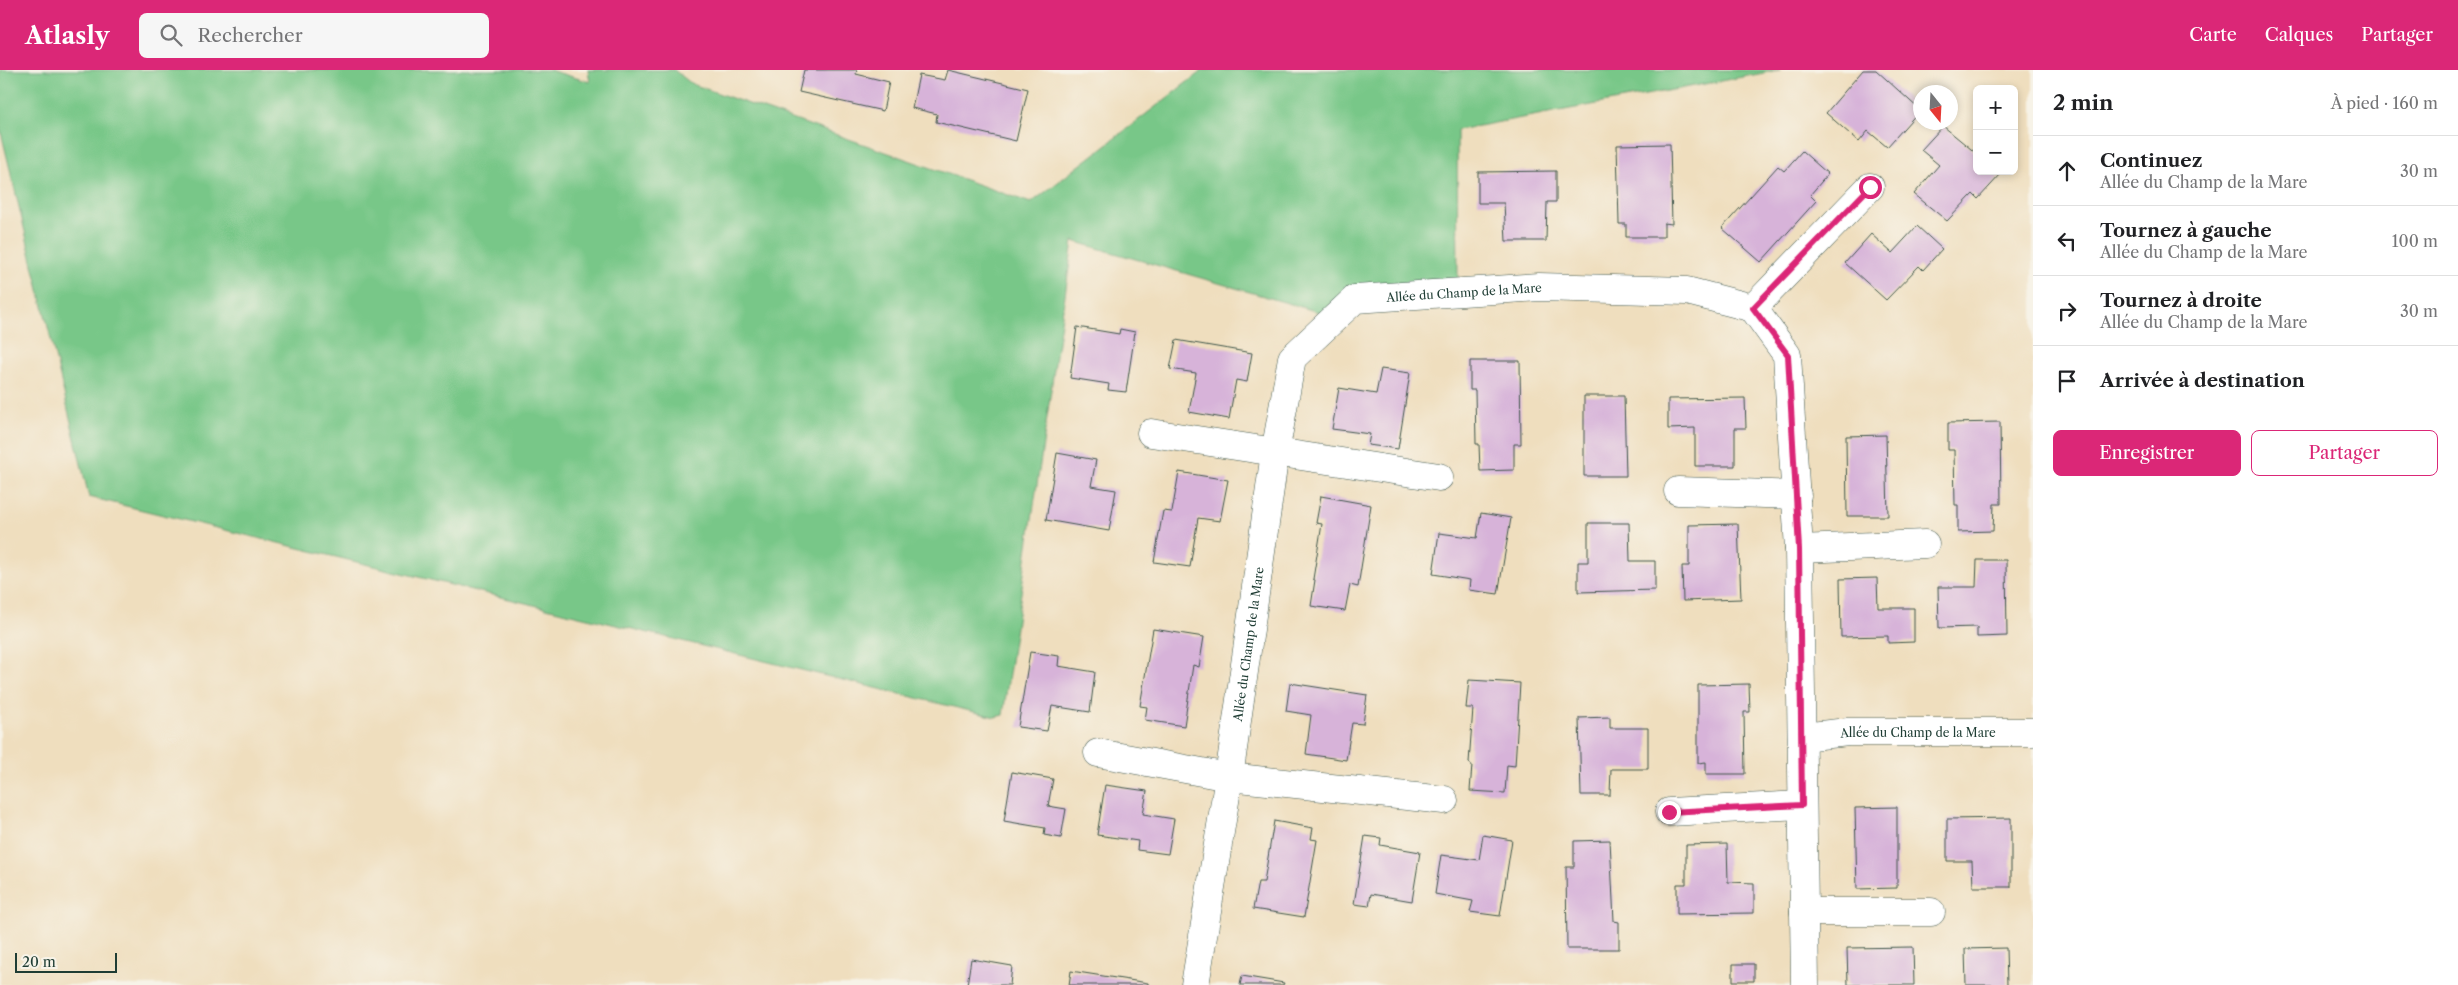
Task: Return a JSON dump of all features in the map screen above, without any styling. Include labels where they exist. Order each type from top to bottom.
[{"type":"street","points":[[1805,985],[1799,549],[1788,355],[1753,308],[1870,187]]},
{"type":"street","name":"Allée du Champ de la Mare","points":[[1195,985],[1229,777],[1275,453],[1292,358],[1355,299],[1539,288],[1686,290],[1753,308]]},
{"type":"street","points":[[1151,433],[1440,477]]},
{"type":"street","points":[[1678,490],[1797,494]]},
{"type":"street","points":[[1799,549],[1925,544]]},
{"type":"street","name":"Allée du Champ de la Mare","points":[[1802,737],[1848,732],[2033,732]]},
{"type":"street","points":[[1098,753],[1229,777],[1444,800]]},
{"type":"street","points":[[1669,812],[1802,805]]},
{"type":"street","points":[[1804,912],[1932,912]]},
{"type":"green space","points":[[0,70],[549,70],[590,82],[588,70],[674,70],[692,84],[1031,203],[1203,70],[1780,70],[1457,130],[1458,293],[1336,317],[1073,241],[1003,715],[995,717],[89,497],[0,128]]},
{"type":"building","points":[[804,70],[857,70],[856,74],[889,82],[883,111],[799,92]]},
{"type":"building","points":[[948,70],[1028,89],[1016,141],[936,122],[937,114],[912,108],[919,75],[945,80]]},
{"type":"building","points":[[1863,70],[1876,70],[1913,104],[1913,118],[1887,147],[1868,131],[1859,142],[1826,113]]},
{"type":"building","points":[[1939,130],[1948,130],[1973,151],[1973,175],[2000,175],[1978,199],[1973,194],[1947,221],[1914,194],[1939,165],[1921,150]]},
{"type":"building","points":[[1670,144],[1672,224],[1664,223],[1664,237],[1626,237],[1626,224],[1619,224],[1617,145]]},
{"type":"building","points":[[1802,151],[1828,174],[1810,195],[1816,201],[1761,262],[1722,228],[1778,166],[1784,171]]},
{"type":"building","points":[[1556,171],[1556,202],[1547,202],[1546,241],[1506,241],[1504,203],[1478,203],[1478,172]]},
{"type":"building","points":[[1917,226],[1942,249],[1923,270],[1919,266],[1886,300],[1845,263],[1871,234],[1892,253]]},
{"type":"building","points":[[1077,327],[1119,334],[1120,329],[1135,332],[1126,392],[1108,390],[1109,384],[1070,378]]},
{"type":"building","points":[[1176,340],[1252,353],[1247,382],[1236,380],[1229,419],[1189,412],[1196,373],[1170,369]]},
{"type":"building","points":[[1470,361],[1520,361],[1521,444],[1514,444],[1514,470],[1480,471],[1479,444],[1476,444],[1475,390],[1470,390]]},
{"type":"building","points":[[1381,369],[1410,373],[1398,449],[1368,445],[1370,434],[1332,429],[1339,388],[1376,394]]},
{"type":"building","points":[[1584,396],[1624,396],[1626,476],[1584,476]]},
{"type":"building","points":[[1745,398],[1746,428],[1735,428],[1735,466],[1695,466],[1695,428],[1668,429],[1668,399]]},
{"type":"building","points":[[2000,422],[2001,504],[1994,504],[1993,531],[1958,532],[1958,505],[1955,505],[1954,450],[1948,450],[1948,423]]},
{"type":"building","points":[[1886,435],[1888,516],[1847,516],[1846,436]]},
{"type":"building","points":[[1057,453],[1096,460],[1091,486],[1116,490],[1109,531],[1046,520]]},
{"type":"building","points":[[1179,472],[1228,480],[1220,521],[1198,518],[1190,567],[1154,562],[1163,511],[1172,512]]},
{"type":"building","points":[[1321,496],[1371,505],[1358,587],[1350,585],[1345,611],[1311,606],[1315,580],[1313,579],[1322,524],[1316,523]]},
{"type":"building","points":[[1481,513],[1511,518],[1498,594],[1469,590],[1470,580],[1433,574],[1439,533],[1477,538]]},
{"type":"building","points":[[1588,523],[1629,523],[1630,561],[1655,561],[1655,590],[1578,592],[1578,562],[1588,562]]},
{"type":"building","points":[[1738,524],[1741,599],[1683,601],[1682,566],[1689,566],[1689,525]]},
{"type":"building","points":[[1977,560],[2006,560],[2007,636],[1977,637],[1977,627],[1939,628],[1938,587],[1976,587]]},
{"type":"building","points":[[1877,578],[1878,608],[1914,608],[1914,642],[1888,643],[1888,636],[1841,637],[1840,579]]},
{"type":"building","points":[[1153,629],[1204,637],[1199,667],[1193,665],[1184,726],[1145,720],[1147,707],[1140,706]]},
{"type":"building","points":[[1030,652],[1059,656],[1058,666],[1095,672],[1090,712],[1052,706],[1047,731],[1018,727]]},
{"type":"building","points":[[1469,680],[1520,683],[1515,766],[1507,765],[1505,793],[1470,791],[1472,765],[1469,763],[1473,708],[1466,708]]},
{"type":"building","points":[[1290,683],[1367,695],[1363,724],[1352,723],[1346,760],[1306,754],[1311,715],[1286,711]]},
{"type":"building","points":[[1749,684],[1750,712],[1744,712],[1745,774],[1706,774],[1706,762],[1698,763],[1698,685]]},
{"type":"building","points":[[1610,717],[1610,728],[1648,728],[1648,769],[1611,769],[1610,795],[1581,795],[1579,718]]},
{"type":"building","points":[[1012,772],[1053,779],[1048,806],[1066,809],[1061,838],[1044,835],[1045,828],[1004,821]]},
{"type":"building","points":[[1105,785],[1147,791],[1143,814],[1174,819],[1168,854],[1137,850],[1138,841],[1097,835]]},
{"type":"building","points":[[1897,807],[1897,888],[1857,889],[1855,808]]},
{"type":"building","points":[[2011,818],[2011,887],[1973,887],[1972,861],[1947,861],[1947,819]]},
{"type":"building","points":[[1274,821],[1313,828],[1311,839],[1317,840],[1304,917],[1253,909],[1258,882],[1264,882]]},
{"type":"building","points":[[1483,835],[1512,840],[1500,916],[1470,912],[1473,901],[1435,894],[1441,855],[1479,860]]},
{"type":"building","points":[[1365,836],[1381,838],[1380,845],[1420,852],[1412,901],[1371,894],[1369,906],[1354,904]]},
{"type":"building","points":[[1610,840],[1614,921],[1619,922],[1619,949],[1567,949],[1566,867],[1574,867],[1574,841]]},
{"type":"building","points":[[1727,844],[1728,882],[1754,883],[1754,913],[1677,914],[1677,884],[1686,884],[1686,845]]},
{"type":"building","points":[[1913,947],[1914,985],[1848,985],[1847,948]]},
{"type":"building","points":[[2006,948],[2007,985],[1966,985],[1965,949]]},
{"type":"building","points":[[971,959],[1012,966],[1010,985],[967,985]]},
{"type":"building","points":[[1733,964],[1754,964],[1754,981],[1733,981]]},
{"type":"building","points":[[1071,971],[1148,983],[1148,985],[1069,985]]},
{"type":"building","points":[[1242,976],[1284,983],[1283,985],[1240,985]]},
{"type":"route","points":[[1669,812],[1802,805],[1799,549],[1788,355],[1753,308],[1870,187]]}]
